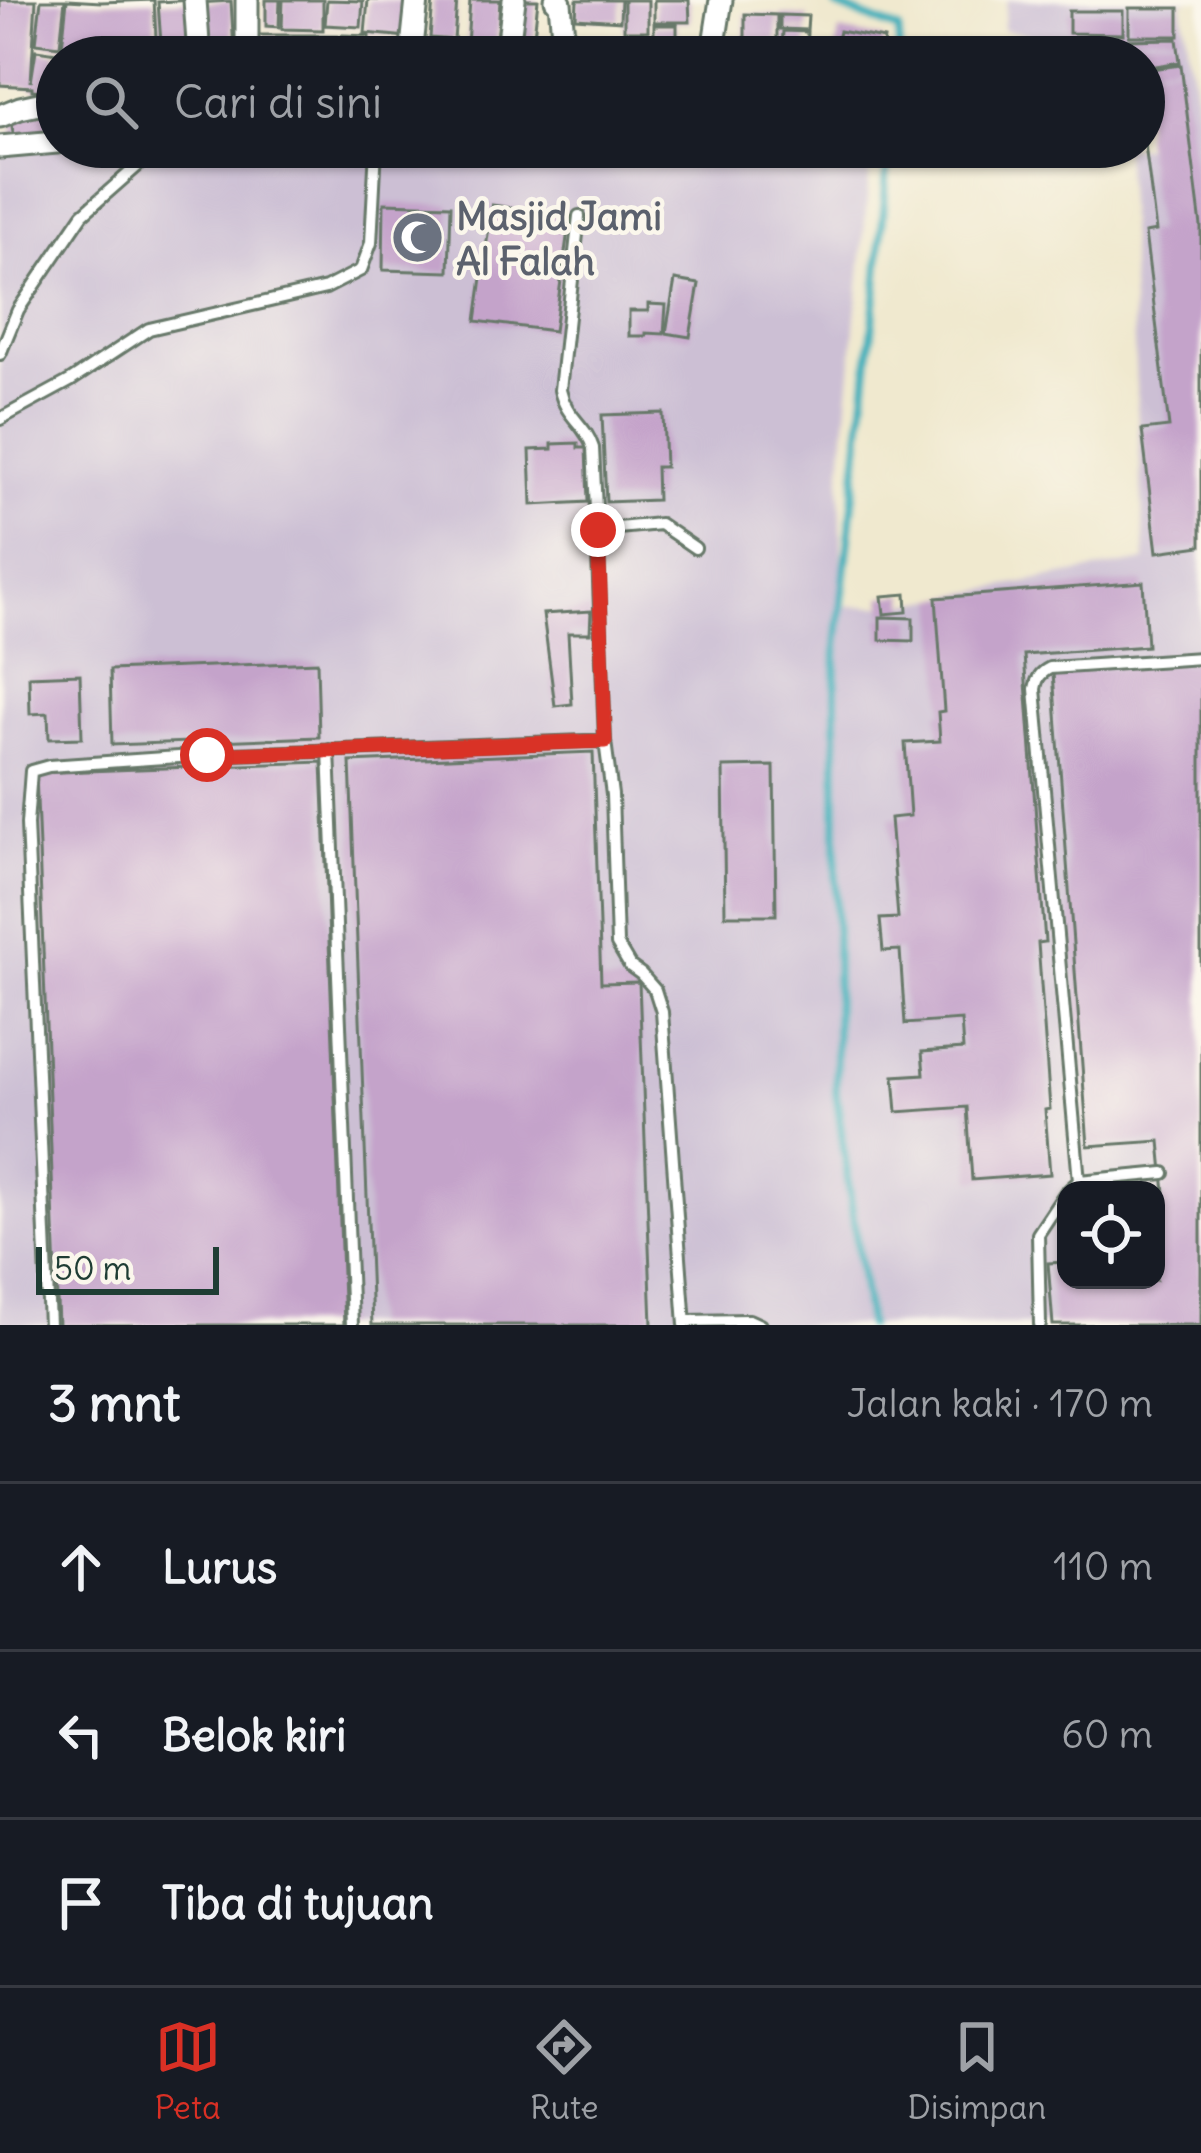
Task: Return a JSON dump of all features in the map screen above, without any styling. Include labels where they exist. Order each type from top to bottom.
[{"type":"street","points":[[195,0],[198,36]]},
{"type":"street","points":[[247,0],[247,36]]},
{"type":"street","points":[[413,36],[417,0]]},
{"type":"street","points":[[510,36],[514,0]]},
{"type":"street","points":[[556,0],[564,36]]},
{"type":"street","points":[[715,36],[721,0]]},
{"type":"street","points":[[0,116],[36,105]]},
{"type":"street","points":[[0,148],[36,144]]},
{"type":"lane","points":[[0,354],[18,310],[83,214],[135,168]]},
{"type":"lane","points":[[0,419],[70,381],[149,329],[326,288],[361,270],[370,243],[375,168]]},
{"type":"lane","points":[[579,216],[560,390],[564,406],[589,435],[592,448],[617,944],[630,967],[655,990],[662,1012],[686,1323],[749,1320],[760,1325]]},
{"type":"lane","points":[[598,530],[660,524],[695,548]]},
{"type":"lane","points":[[1070,1181],[1036,680],[1050,668],[1201,658]]},
{"type":"lane","points":[[49,1325],[27,824],[31,771],[50,766],[329,750],[605,741]]},
{"type":"lane","points":[[329,750],[352,1325]]},
{"type":"lane","points":[[1114,1181],[1164,1173]]},
{"type":"lane","points":[[1040,1325],[1038,1234],[1057,1208]]},
{"type":"shaded area","points":[[1007,0],[1191,0],[1182,2],[1201,131],[1201,1325],[0,1325],[0,135],[36,129],[36,168],[870,168],[840,487],[843,606],[895,606],[1145,561],[1125,168],[1165,168],[1165,36],[1040,36],[1003,30]]},
{"type":"building","points":[[0,0],[36,0],[31,82],[36,50],[36,90],[0,85]]},
{"type":"building","points":[[41,0],[65,0],[61,36],[37,36]]},
{"type":"building","points":[[67,0],[154,0],[156,36],[63,36]]},
{"type":"building","points":[[192,0],[195,36],[160,36],[158,2]]},
{"type":"building","points":[[266,0],[280,0],[279,27],[266,26]]},
{"type":"building","points":[[283,0],[323,0],[323,30],[282,29]]},
{"type":"building","points":[[327,0],[363,1],[361,27],[325,25]]},
{"type":"building","points":[[368,0],[411,0],[408,36],[365,33]]},
{"type":"building","points":[[433,0],[457,0],[454,36],[430,36]]},
{"type":"building","points":[[470,0],[500,0],[498,36],[468,36]]},
{"type":"building","points":[[520,0],[538,0],[534,36],[516,36]]},
{"type":"building","points":[[577,0],[621,0],[620,21],[576,18]]},
{"type":"building","points":[[624,0],[648,0],[648,31],[624,31]]},
{"type":"building","points":[[654,0],[689,0],[690,22],[654,22]]},
{"type":"building","points":[[231,1],[233,36],[200,36],[197,3]]},
{"type":"building","points":[[1129,8],[1179,8],[1179,36],[1129,36]]},
{"type":"building","points":[[1069,11],[1123,11],[1123,34],[1069,33]]},
{"type":"building","points":[[745,14],[777,15],[777,36],[745,36]]},
{"type":"building","points":[[780,15],[808,16],[807,30],[780,29]]},
{"type":"building","points":[[654,25],[677,25],[677,36],[654,36]]},
{"type":"building","points":[[783,31],[807,32],[807,36],[783,36]]},
{"type":"building","points":[[1165,39],[1177,39],[1180,62],[1165,64]]},
{"type":"building","points":[[1181,65],[1201,226],[1201,546],[1157,552],[1142,430],[1169,427],[1145,233],[1156,231],[1148,168],[1165,168],[1165,67]]},
{"type":"building","points":[[36,109],[36,140],[15,144],[10,114]]},
{"type":"building","name":"Masjid Jami Al Falah","points":[[384,203],[451,205],[449,272],[383,270]]},
{"type":"building","points":[[492,205],[570,216],[554,331],[476,321]]},
{"type":"building","points":[[675,280],[699,284],[690,337],[666,333]]},
{"type":"building","points":[[648,304],[666,305],[664,334],[629,336],[629,311],[648,311]]},
{"type":"building","points":[[663,413],[665,467],[656,467],[657,500],[606,502],[602,415]]},
{"type":"building","points":[[578,443],[578,448],[586,448],[588,502],[532,505],[530,450]]},
{"type":"building","points":[[1143,582],[1147,646],[1024,655],[1045,942],[1038,943],[1050,1174],[972,1180],[967,1107],[897,1112],[894,1076],[924,1074],[922,1052],[963,1049],[961,1020],[905,1024],[900,950],[883,951],[880,919],[898,918],[890,818],[910,816],[905,743],[940,741],[938,712],[944,711],[936,598]]},
{"type":"building","points":[[906,594],[907,612],[884,614],[882,596]]},
{"type":"building","points":[[591,611],[590,633],[568,633],[572,704],[555,706],[543,614]]},
{"type":"building","points":[[880,617],[913,618],[913,641],[880,640]]},
{"type":"building","points":[[317,662],[319,737],[112,745],[110,670]]},
{"type":"building","points":[[1201,662],[1201,1325],[1053,1325],[1048,1263],[1057,1262],[1057,1289],[1165,1289],[1165,1181],[1160,1141],[1088,1146],[1053,673]]},
{"type":"building","points":[[80,674],[82,738],[49,739],[48,713],[30,714],[29,676]]},
{"type":"building","points":[[593,752],[601,983],[639,982],[652,1325],[372,1325],[350,762]]},
{"type":"building","points":[[322,762],[344,1325],[58,1325],[36,773]]},
{"type":"building","points":[[774,766],[776,915],[725,915],[723,767]]},
{"type":"waterway","points":[[836,0],[836,6],[899,30],[899,36]]},
{"type":"waterway","points":[[868,1325],[836,1093],[836,655],[887,168]]},
{"type":"place","name":"Masjid Jami Al Falah","points":[[417,238]]},
{"type":"route","points":[[207,755],[605,741],[598,530]]}]
